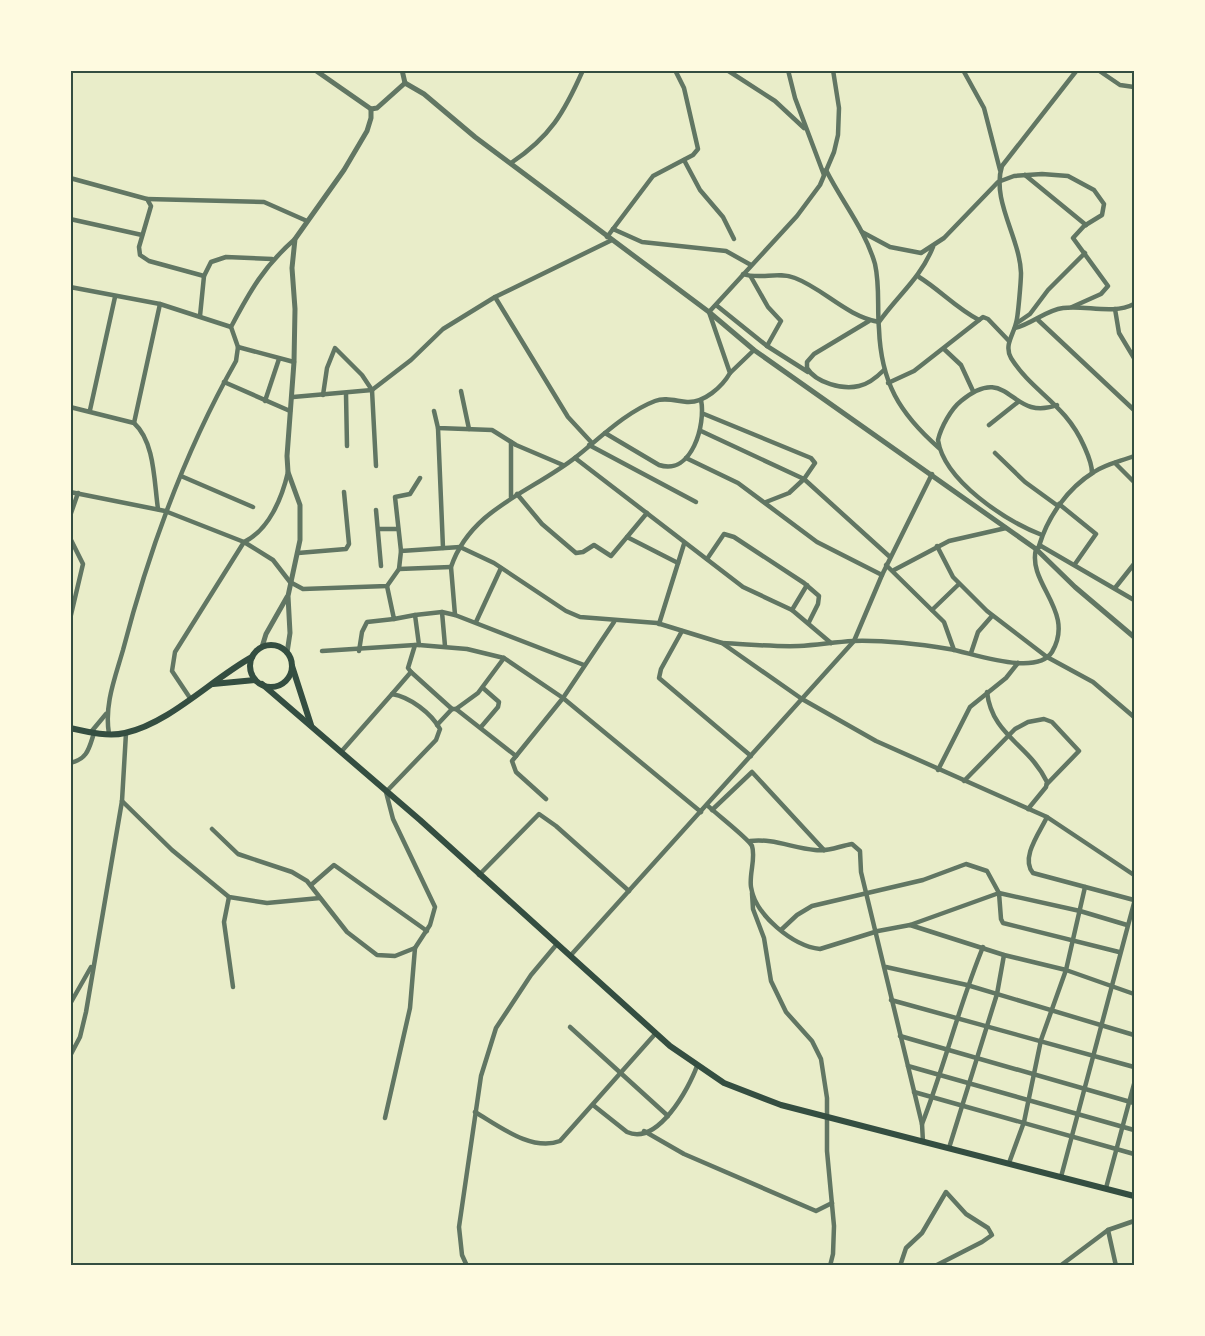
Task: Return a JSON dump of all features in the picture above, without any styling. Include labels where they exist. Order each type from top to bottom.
[{"type":"main road","points":[[70,728],[109,734],[126,733],[154,721],[252,657],[262,647],[276,645],[287,653],[311,726]]},
{"type":"main road","points":[[252,657],[250,669],[255,680],[387,792],[656,1033],[697,1066],[724,1083],[761,1098],[827,1117],[1134,1196]]},
{"type":"main road","points":[[262,684],[280,684],[289,675],[291,663]]},
{"type":"main road","points":[[210,685],[255,680]]},
{"type":"street","points":[[315,70],[371,109],[377,108],[405,83]]},
{"type":"street","points":[[402,70],[405,83],[424,94],[475,137],[709,312],[754,350],[1037,548],[1075,587],[1134,637]]},
{"type":"street","points":[[511,163],[536,145],[551,130],[568,103],[584,70]]},
{"type":"street","points":[[293,397],[372,390],[411,360],[443,328],[495,297],[609,239],[613,229],[653,176],[696,152],[699,142],[684,88],[675,70]]},
{"type":"street","points":[[727,70],[775,101],[806,130]]},
{"type":"street","points":[[788,70],[806,130],[825,173],[862,232],[873,260],[879,286],[879,322],[884,370],[888,383],[907,417],[939,448],[949,470],[1009,519],[1042,535]]},
{"type":"street","points":[[709,312],[810,200],[825,173],[834,152],[839,118],[833,70]]},
{"type":"street","points":[[963,70],[984,108],[1000,170],[998,182],[1020,262],[1016,325],[1009,341],[1012,358],[1074,424],[1090,460],[1092,472]]},
{"type":"street","points":[[1000,170],[1026,132],[1077,70]]},
{"type":"street","points":[[1098,70],[1120,85],[1134,87]]},
{"type":"street","points":[[109,734],[106,714],[134,606],[165,511],[224,382],[236,361],[238,347],[231,327],[259,276],[272,259],[295,239],[344,170],[367,131],[371,109]]},
{"type":"street","points":[[684,160],[700,190],[723,217],[734,239]]},
{"type":"street","points":[[1024,174],[1086,225]]},
{"type":"street","points":[[879,322],[893,303],[919,277],[933,248],[998,182],[1024,174],[1068,176],[1094,190],[1104,204],[1104,212],[1073,238],[1108,287],[1101,294],[1072,307]]},
{"type":"street","points":[[70,178],[147,199],[264,202],[307,221]]},
{"type":"street","points":[[147,199],[151,206],[139,247],[142,258],[204,276]]},
{"type":"street","points":[[70,219],[142,235]]},
{"type":"street","points":[[613,229],[642,242],[726,251],[751,265]]},
{"type":"street","points":[[862,232],[902,251],[921,253],[933,248]]},
{"type":"street","points":[[190,698],[176,678],[171,664],[196,618],[244,542],[252,538],[263,526],[284,490],[288,472],[290,411],[293,397],[295,309],[292,268],[295,239]]},
{"type":"street","points":[[1016,325],[1030,314],[1048,290],[1085,253]]},
{"type":"street","points":[[200,316],[204,276],[211,262],[219,258],[272,259]]},
{"type":"street","points":[[743,274],[751,277],[792,277],[869,321],[879,322]]},
{"type":"street","points":[[751,277],[768,307],[781,321],[767,346]]},
{"type":"street","points":[[919,277],[941,291],[958,308],[979,320]]},
{"type":"street","points":[[70,287],[160,304],[231,327]]},
{"type":"street","points":[[90,410],[115,297]]},
{"type":"street","points":[[495,297],[568,417],[591,444],[696,502]]},
{"type":"street","points":[[134,423],[160,304]]},
{"type":"street","points":[[1016,325],[1038,320],[1056,309],[1072,307],[1115,309],[1134,304]]},
{"type":"street","points":[[716,305],[767,346],[824,381],[849,387],[867,383],[884,370]]},
{"type":"street","points":[[1115,309],[1119,333],[1134,358]]},
{"type":"street","points":[[709,312],[730,373]]},
{"type":"street","points":[[888,383],[914,371],[983,317],[988,319],[1009,341]]},
{"type":"street","points":[[1038,320],[1134,410]]},
{"type":"street","points":[[810,373],[807,366],[811,357],[869,321]]},
{"type":"street","points":[[238,347],[294,362]]},
{"type":"street","points":[[323,395],[327,368],[335,348],[362,375],[372,390],[376,466]]},
{"type":"street","points":[[944,349],[961,365],[973,391]]},
{"type":"street","points":[[454,615],[451,567],[460,547],[492,510],[575,458],[605,433],[655,401],[701,400],[723,384],[730,373],[754,350]]},
{"type":"street","points":[[265,401],[279,359]]},
{"type":"street","points":[[224,382],[290,411]]},
{"type":"street","points":[[939,448],[939,435],[953,410],[973,391],[991,386],[1006,392],[1018,402],[1042,410],[1057,405]]},
{"type":"street","points":[[461,391],[469,429]]},
{"type":"street","points":[[346,394],[347,446]]},
{"type":"street","points":[[605,433],[659,465],[669,467],[686,458],[700,432],[704,414],[701,400]]},
{"type":"street","points":[[989,426],[1018,402]]},
{"type":"street","points":[[70,407],[90,410],[134,423],[142,431],[147,445],[158,509]]},
{"type":"street","points":[[434,411],[438,428],[443,548]]},
{"type":"street","points":[[704,414],[814,460],[813,468],[789,493],[766,502]]},
{"type":"street","points":[[438,428],[492,430],[511,442],[563,465]]},
{"type":"street","points":[[700,432],[804,479],[890,557]]},
{"type":"street","points":[[511,442],[511,497]]},
{"type":"street","points":[[995,453],[1025,482],[1075,514],[1096,534],[1075,564]]},
{"type":"street","points":[[400,551],[460,547],[501,568],[566,611],[580,617],[614,622],[659,624],[722,643],[798,646],[854,641],[954,650],[1030,664],[1047,657],[1056,641],[1058,622],[1053,604],[1034,564],[1042,535],[1058,505],[1092,472],[1134,456]]},
{"type":"street","points":[[575,458],[684,544],[743,587],[792,610],[809,622],[831,643]]},
{"type":"street","points":[[686,458],[738,483],[817,542],[882,575]]},
{"type":"street","points":[[1115,463],[1134,482]]},
{"type":"street","points":[[287,653],[290,633],[288,596],[298,553],[300,505],[288,472]]},
{"type":"street","points":[[571,955],[854,641],[886,565],[932,474]]},
{"type":"street","points":[[181,476],[253,507]]},
{"type":"street","points":[[394,619],[387,586],[399,569],[400,551],[395,497],[410,494],[420,478]]},
{"type":"street","points":[[70,492],[165,511],[244,542],[273,560],[290,582],[308,589],[387,586]]},
{"type":"street","points":[[298,553],[346,549],[349,544],[344,492]]},
{"type":"street","points":[[70,516],[78,493]]},
{"type":"street","points":[[517,494],[542,524],[576,553],[594,545],[611,556],[647,513]]},
{"type":"street","points":[[376,510],[381,566]]},
{"type":"street","points":[[894,570],[937,546],[962,537],[1006,528]]},
{"type":"street","points":[[378,529],[398,529]]},
{"type":"street","points":[[707,559],[721,536],[728,534],[807,585],[820,599],[809,622]]},
{"type":"street","points":[[627,537],[678,563]]},
{"type":"street","points":[[70,538],[83,564],[70,619]]},
{"type":"street","points":[[659,624],[684,544]]},
{"type":"street","points":[[937,546],[947,569],[958,584],[992,615],[1047,657],[1078,672],[1134,717]]},
{"type":"street","points":[[1037,548],[1043,546],[1134,600]]},
{"type":"street","points":[[1115,588],[1134,564]]},
{"type":"street","points":[[886,565],[894,570],[944,622],[954,650]]},
{"type":"street","points":[[399,569],[451,567]]},
{"type":"street","points":[[476,621],[501,568]]},
{"type":"street","points":[[932,610],[958,584]]},
{"type":"street","points":[[792,610],[807,585]]},
{"type":"street","points":[[262,647],[266,634],[288,596]]},
{"type":"street","points":[[442,612],[446,645]]},
{"type":"street","points":[[359,651],[362,632],[367,622],[442,612],[476,621],[584,665]]},
{"type":"street","points":[[415,615],[417,645],[408,668],[454,709],[481,727],[516,756]]},
{"type":"street","points":[[971,653],[978,632],[992,615]]},
{"type":"street","points":[[546,799],[516,772],[512,761],[563,698],[614,622]]},
{"type":"street","points":[[682,631],[661,669],[659,678],[752,756]]},
{"type":"street","points":[[722,643],[802,699],[876,741],[1047,817],[1134,875]]},
{"type":"street","points":[[322,651],[446,645],[504,658],[563,698],[700,812]]},
{"type":"street","points":[[438,725],[454,709],[483,688],[504,658]]},
{"type":"street","points":[[938,770],[966,712],[1006,678],[1018,663]]},
{"type":"street","points":[[341,752],[411,672]]},
{"type":"street","points":[[481,727],[499,702],[483,688]]},
{"type":"street","points":[[987,692],[994,721],[1039,768],[1047,784]]},
{"type":"street","points":[[385,1118],[410,1008],[415,948],[434,918],[435,907],[393,819],[387,792],[440,733],[438,725],[408,699],[392,694]]},
{"type":"street","points":[[70,763],[81,761],[85,757],[92,732],[106,714]]},
{"type":"street","points":[[964,781],[1023,723],[1044,719],[1052,722],[1079,751],[1047,784],[1028,809]]},
{"type":"street","points":[[70,1056],[80,1037],[122,801],[126,733]]},
{"type":"street","points":[[712,810],[752,772],[824,850]]},
{"type":"street","points":[[122,801],[172,850],[229,897],[267,903],[320,898]]},
{"type":"street","points":[[707,806],[750,842],[753,853],[750,869],[753,909],[764,938],[767,971],[786,1012],[819,1053],[827,1098],[834,1254],[830,1266]]},
{"type":"street","points":[[479,875],[539,814],[556,826],[629,891]]},
{"type":"street","points":[[1047,817],[1030,852],[1030,870],[1040,876],[1134,902],[1061,1177]]},
{"type":"street","points":[[212,829],[238,854],[292,872],[311,885],[347,932],[376,955],[395,956],[415,948]]},
{"type":"street","points":[[750,842],[766,840],[824,850],[848,844],[858,847],[886,967],[891,1000],[922,1124],[923,1142]]},
{"type":"street","points":[[781,930],[805,909],[923,880],[966,864],[987,871],[999,893],[1001,919],[1004,923],[1119,952]]},
{"type":"street","points":[[311,885],[334,865],[427,931]]},
{"type":"street","points":[[1009,1163],[1024,1122],[1041,1040],[1066,970],[1085,887]]},
{"type":"street","points":[[752,891],[763,911],[781,930],[801,944],[820,949],[878,931],[910,925],[999,893],[1080,911],[1127,925]]},
{"type":"street","points":[[229,897],[224,922],[233,987]]},
{"type":"street","points":[[910,925],[1004,955],[1066,970],[1134,994]]},
{"type":"street","points":[[467,1266],[462,1255],[459,1227],[481,1076],[496,1028],[531,975],[557,944]]},
{"type":"street","points":[[922,1124],[941,1074],[956,1017],[983,947]]},
{"type":"street","points":[[949,1148],[997,994],[1004,955]]},
{"type":"street","points":[[70,1004],[94,962]]},
{"type":"street","points":[[886,967],[968,985],[1052,1008],[1134,1035]]},
{"type":"street","points":[[891,1000],[1134,1067]]},
{"type":"street","points":[[570,1027],[668,1116]]},
{"type":"street","points":[[475,1112],[513,1133],[543,1145],[564,1139],[656,1033]]},
{"type":"street","points":[[900,1036],[1033,1072],[1132,1103]]},
{"type":"street","points":[[593,1105],[627,1132],[633,1134],[644,1131],[668,1116],[686,1093],[697,1066]]},
{"type":"street","points":[[908,1066],[1078,1112],[1134,1130]]},
{"type":"street","points":[[1106,1188],[1123,1126],[1132,1103],[1134,1084]]},
{"type":"street","points":[[914,1092],[1134,1154]]},
{"type":"street","points":[[644,1131],[684,1154],[792,1203],[816,1211],[832,1203]]},
{"type":"street","points":[[900,1266],[906,1248],[922,1233],[946,1192],[966,1214],[988,1228],[992,1234],[982,1242],[935,1266]]},
{"type":"street","points":[[1060,1266],[1108,1230],[1134,1221]]},
{"type":"street","points":[[1108,1230],[1116,1266]]}]
